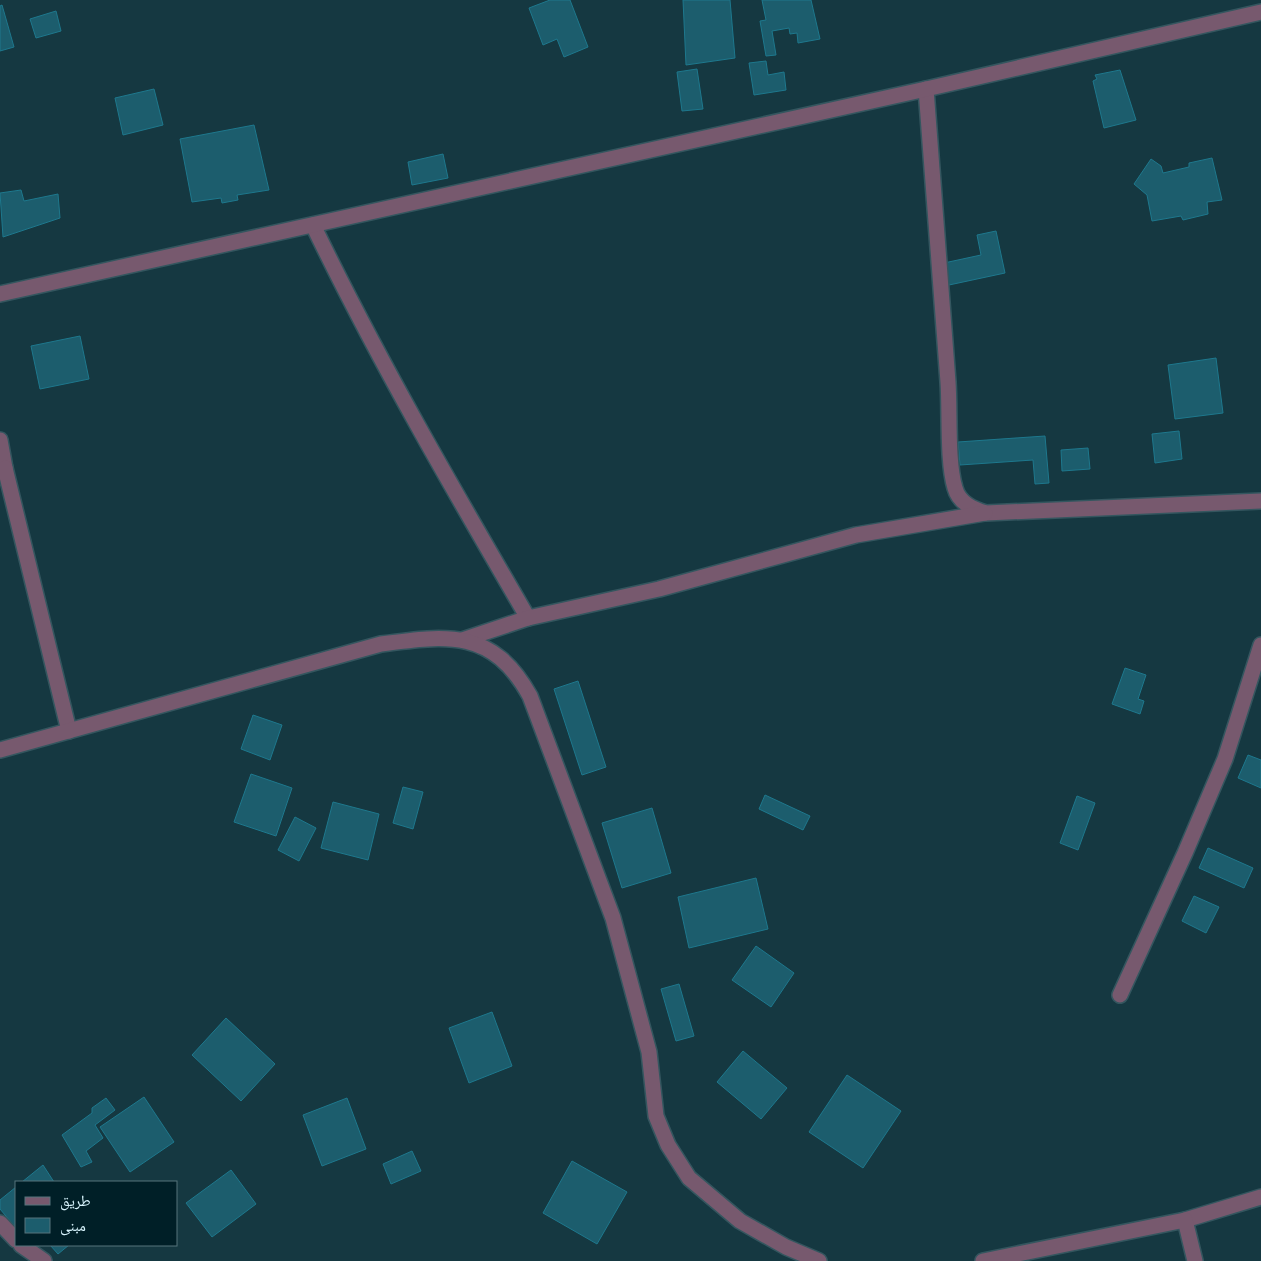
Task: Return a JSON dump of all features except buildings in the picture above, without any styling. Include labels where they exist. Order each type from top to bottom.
[{"type":"street","points":[[0,294],[926,90],[1261,12]]},
{"type":"street","points":[[926,90],[949,403],[952,473],[955,489],[960,499],[975,510],[986,513]]},
{"type":"street","points":[[313,225],[355,311],[414,421],[528,618]]},
{"type":"street","points":[[0,440],[2,468],[68,731]]},
{"type":"street","points":[[462,640],[528,618],[659,589],[856,535],[986,513],[1261,501]]},
{"type":"street","points":[[0,750],[381,644],[436,637],[462,640],[482,647],[504,660],[518,674],[530,696],[613,918],[649,1052],[656,1116],[668,1145],[689,1178],[740,1221],[786,1248],[819,1261]]},
{"type":"street","points":[[1120,995],[1185,853],[1225,759],[1261,645]]},
{"type":"street","points":[[983,1261],[1185,1220],[1261,1198]]},
{"type":"street","points":[[1185,1220],[1195,1261]]},
{"type":"street","points":[[0,1223],[15,1239]]},
{"type":"street","points":[[22,1246],[44,1261]]}]
